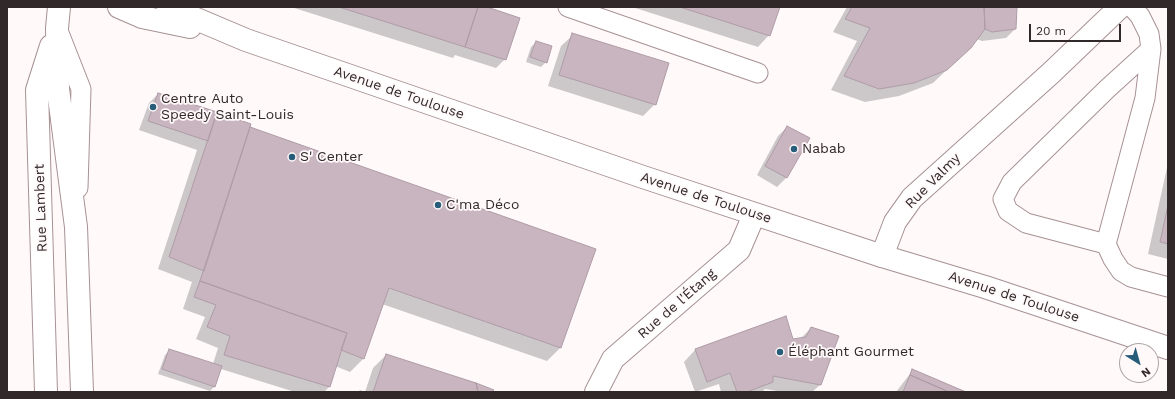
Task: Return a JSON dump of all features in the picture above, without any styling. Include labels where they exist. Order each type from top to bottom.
[{"type":"street","name":"Avenue de Toulouse","points":[[119,7],[142,17],[246,40]]},
{"type":"street","name":"Avenue de Toulouse","points":[[168,7],[246,40],[754,215],[985,287],[1168,348]]},
{"type":"street","name":"Rue Valmy","points":[[882,256],[895,222],[912,198],[1051,73],[1120,7]]},
{"type":"street","name":"Rue Lambert","points":[[58,17],[58,89],[76,227],[82,392]]},
{"type":"street","name":"Rue Lambert","points":[[46,392],[37,90],[58,17]]},
{"type":"street","name":"Rue de l'Étang","points":[[596,392],[613,359],[739,250],[754,215]]},
{"type":"lane","points":[[568,7],[758,73]]},
{"type":"lane","points":[[1132,7],[1140,16],[1149,34],[1151,49],[1145,98],[1106,244],[1113,260],[1121,270],[1131,277],[1168,287]]},
{"type":"lane","points":[[1106,244],[1026,223],[1008,212],[1003,199],[1012,182],[1107,89],[1151,49]]},
{"type":"building","points":[[339,7],[478,7],[465,47]]},
{"type":"building","points":[[478,7],[487,7],[520,18],[506,60],[465,47]]},
{"type":"building","points":[[680,7],[780,7],[770,36]]},
{"type":"building","points":[[852,7],[984,7],[985,29],[971,48],[947,70],[914,83],[879,89],[844,76],[870,28],[845,19]]},
{"type":"building","points":[[984,7],[1017,7],[1016,29],[992,32],[985,29]]},
{"type":"building","points":[[572,33],[669,63],[656,105],[559,75]]},
{"type":"building","points":[[536,41],[552,46],[547,63],[530,57]]},
{"type":"building","points":[[158,93],[217,112],[208,141],[148,121]]},
{"type":"building","points":[[217,112],[251,124],[204,271],[169,257]]},
{"type":"building","points":[[787,126],[810,138],[787,178],[765,166]]},
{"type":"building","points":[[250,127],[596,249],[561,348],[389,288],[364,359],[341,350],[347,333],[200,281]]},
{"type":"building","points":[[1168,205],[1168,244],[1160,242]]},
{"type":"building","points":[[200,281],[347,333],[330,387],[224,355],[230,336],[207,327],[216,305],[194,297]]},
{"type":"building","points":[[786,316],[793,339],[806,337],[811,327],[839,336],[821,385],[773,376],[773,382],[747,392],[737,392],[730,373],[707,382],[695,349]]},
{"type":"building","points":[[169,349],[222,366],[215,387],[162,369]]},
{"type":"building","points":[[386,354],[476,383],[478,392],[373,392]]},
{"type":"building","points":[[912,369],[966,392],[949,392],[910,375]]},
{"type":"building","points":[[910,375],[949,392],[903,392]]},
{"type":"building","points":[[476,383],[494,390],[492,392],[478,392]]},
{"type":"place","name":"Centre Auto Speedy Saint-Louis","points":[[153,107]]},
{"type":"place","name":"Nabab","points":[[794,149]]},
{"type":"place","name":"S' Center","points":[[292,157]]},
{"type":"place","name":"C'ma Déco","points":[[438,205]]},
{"type":"place","name":"Éléphant Gourmet","points":[[780,352]]}]
